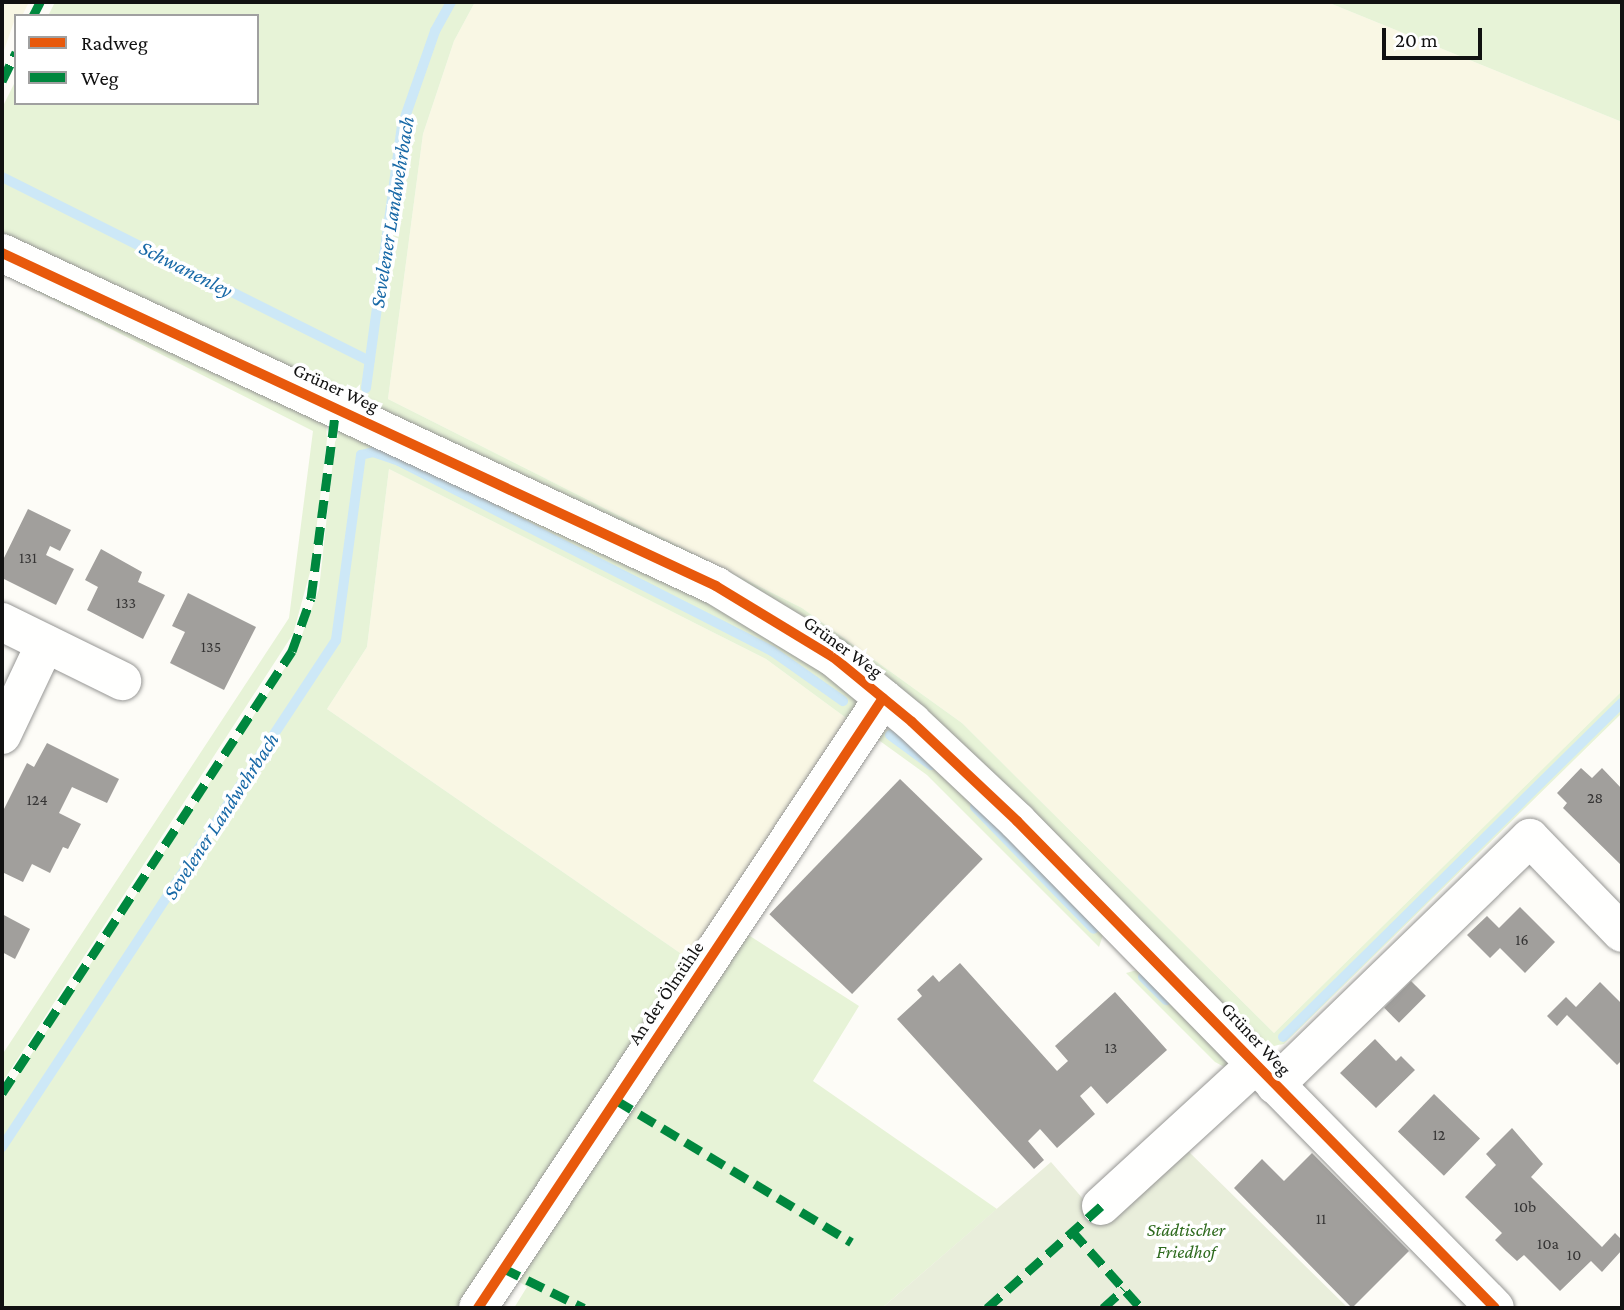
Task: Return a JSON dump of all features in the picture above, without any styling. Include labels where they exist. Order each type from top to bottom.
[{"type":"street","name":"Grüner Weg","points":[[2,253],[716,586],[833,657],[883,698],[1027,831],[1495,1308]]},
{"type":"street","points":[[2,622],[122,681]]},
{"type":"street","points":[[2,734],[45,644]]},
{"type":"street","name":"An der Ölmühle","points":[[478,1308],[883,698]]},
{"type":"street","name":"Grüner Weg","points":[[1266,1075],[1530,838],[1622,933]]},
{"type":"street","points":[[1101,1206],[1266,1075]]},
{"type":"shaded area","points":[[2,2],[29,2],[23,14],[14,14],[14,22],[2,56]]},
{"type":"shaded area","points":[[475,2],[1327,2],[1622,122],[1622,691],[1274,1033],[962,723],[802,608],[388,399],[423,134],[454,41]]},
{"type":"shaded area","points":[[389,469],[766,659],[853,723],[696,964],[327,709],[367,647]]},
{"type":"green space","points":[[55,2],[475,2],[454,41],[423,134],[388,399],[802,608],[962,723],[1274,1033],[1622,691],[1622,713],[1284,1044],[1264,1048],[898,694],[2,242],[2,108],[14,84],[14,105],[259,105],[259,14],[49,14]]},
{"type":"green space","points":[[1327,2],[1622,2],[1622,122]]},
{"type":"green space","points":[[2,274],[326,423],[327,439],[312,565],[293,634],[2,1083],[2,1055],[289,618],[313,431]]},
{"type":"green space","points":[[343,424],[733,607],[858,698],[853,723],[766,659],[389,469],[367,647],[327,709],[696,964],[470,1308],[2,1308],[2,1099],[296,651],[319,589],[335,442]]},
{"type":"green space","points":[[889,729],[904,731],[1103,935],[1099,947],[927,775],[873,736]]},
{"type":"green space","points":[[742,931],[859,1006],[813,1081],[997,1209],[882,1308],[514,1308],[527,1287],[515,1279]]},
{"type":"green space","points":[[1137,970],[1231,1056],[1230,1070],[1215,1062],[1126,973]]},
{"type":"green space","name":"Städtischer Friedhof","points":[[1186,1149],[1348,1308],[882,1308],[1051,1162],[1104,1223]]},
{"type":"building","points":[[28,509],[71,530],[60,551],[50,546],[46,555],[74,569],[56,605],[2,578],[2,562]]},
{"type":"building","points":[[101,549],[142,572],[138,582],[165,595],[143,639],[87,610],[98,587],[85,580]]},
{"type":"building","points":[[188,593],[256,627],[224,690],[170,663],[185,632],[172,626]]},
{"type":"building","points":[[47,743],[119,779],[107,803],[72,787],[59,813],[81,824],[68,849],[63,847],[50,873],[32,864],[23,882],[2,872],[2,813],[27,763],[34,767]]},
{"type":"building","points":[[1581,768],[1592,778],[1602,768],[1622,789],[1622,866],[1563,808],[1567,803],[1557,793]]},
{"type":"building","points":[[900,779],[983,859],[852,994],[769,914]]},
{"type":"building","points":[[1520,907],[1555,942],[1525,973],[1500,948],[1490,958],[1467,935],[1487,916],[1499,928]]},
{"type":"building","points":[[2,914],[30,929],[15,959],[2,952]]},
{"type":"building","points":[[960,963],[1057,1071],[1068,1061],[1055,1046],[1115,992],[1167,1050],[1107,1104],[1091,1086],[1080,1096],[1095,1114],[1057,1148],[1040,1129],[1028,1141],[1044,1160],[1034,1169],[897,1019],[922,996],[917,990],[933,975],[939,982]]},
{"type":"building","points":[[1411,981],[1426,996],[1399,1023],[1384,1008]]},
{"type":"building","points":[[1600,982],[1622,1004],[1622,1060],[1617,1065],[1567,1015],[1557,1026],[1547,1016],[1566,997],[1576,1007]]},
{"type":"building","points":[[1375,1039],[1396,1061],[1401,1056],[1415,1070],[1376,1108],[1340,1073]]},
{"type":"building","points":[[1434,1094],[1480,1138],[1444,1176],[1398,1131]]},
{"type":"building","points":[[1512,1128],[1543,1164],[1531,1177],[1602,1247],[1615,1233],[1622,1240],[1622,1250],[1602,1272],[1591,1261],[1560,1291],[1524,1255],[1517,1261],[1506,1251],[1495,1240],[1502,1233],[1465,1197],[1496,1165],[1486,1154]]},
{"type":"building","points":[[1312,1153],[1409,1251],[1352,1308],[1234,1188],[1262,1159],[1284,1181]]},
{"type":"waterway","name":"Sevelener Landwehrbach","points":[[366,388],[402,126],[435,31],[451,2]]},
{"type":"waterway","name":"Schwanenley","points":[[2,177],[369,361]]},
{"type":"waterway","name":"Sevelener Landwehrbach","points":[[2,1147],[336,640],[361,455],[373,452],[399,461],[772,651],[843,701]]},
{"type":"waterway","points":[[1283,1037],[1622,703]]},
{"type":"waterway","points":[[890,735],[931,765]]},
{"type":"waterway","points":[[975,807],[1094,929]]},
{"type":"waterway","points":[[1143,977],[1166,1000]]},
{"type":"marked path","points":[[34,14],[40,2]]},
{"type":"marked path","points":[[2,81],[14,56]]},
{"type":"marked path","points":[[2,1093],[292,651],[311,598],[336,407]]},
{"type":"marked path","points":[[616,1100],[851,1242]]},
{"type":"marked path","points":[[987,1308],[1101,1206]]},
{"type":"marked path","points":[[1072,1231],[1141,1308]]},
{"type":"marked path","points":[[503,1268],[584,1308]]},
{"type":"marked path","points":[[1103,1308],[1124,1289]]},
{"type":"cycle path","points":[[2,253],[716,586],[833,657],[912,722],[1017,821],[1495,1308]]},
{"type":"cycle path","points":[[478,1308],[883,698]]}]
